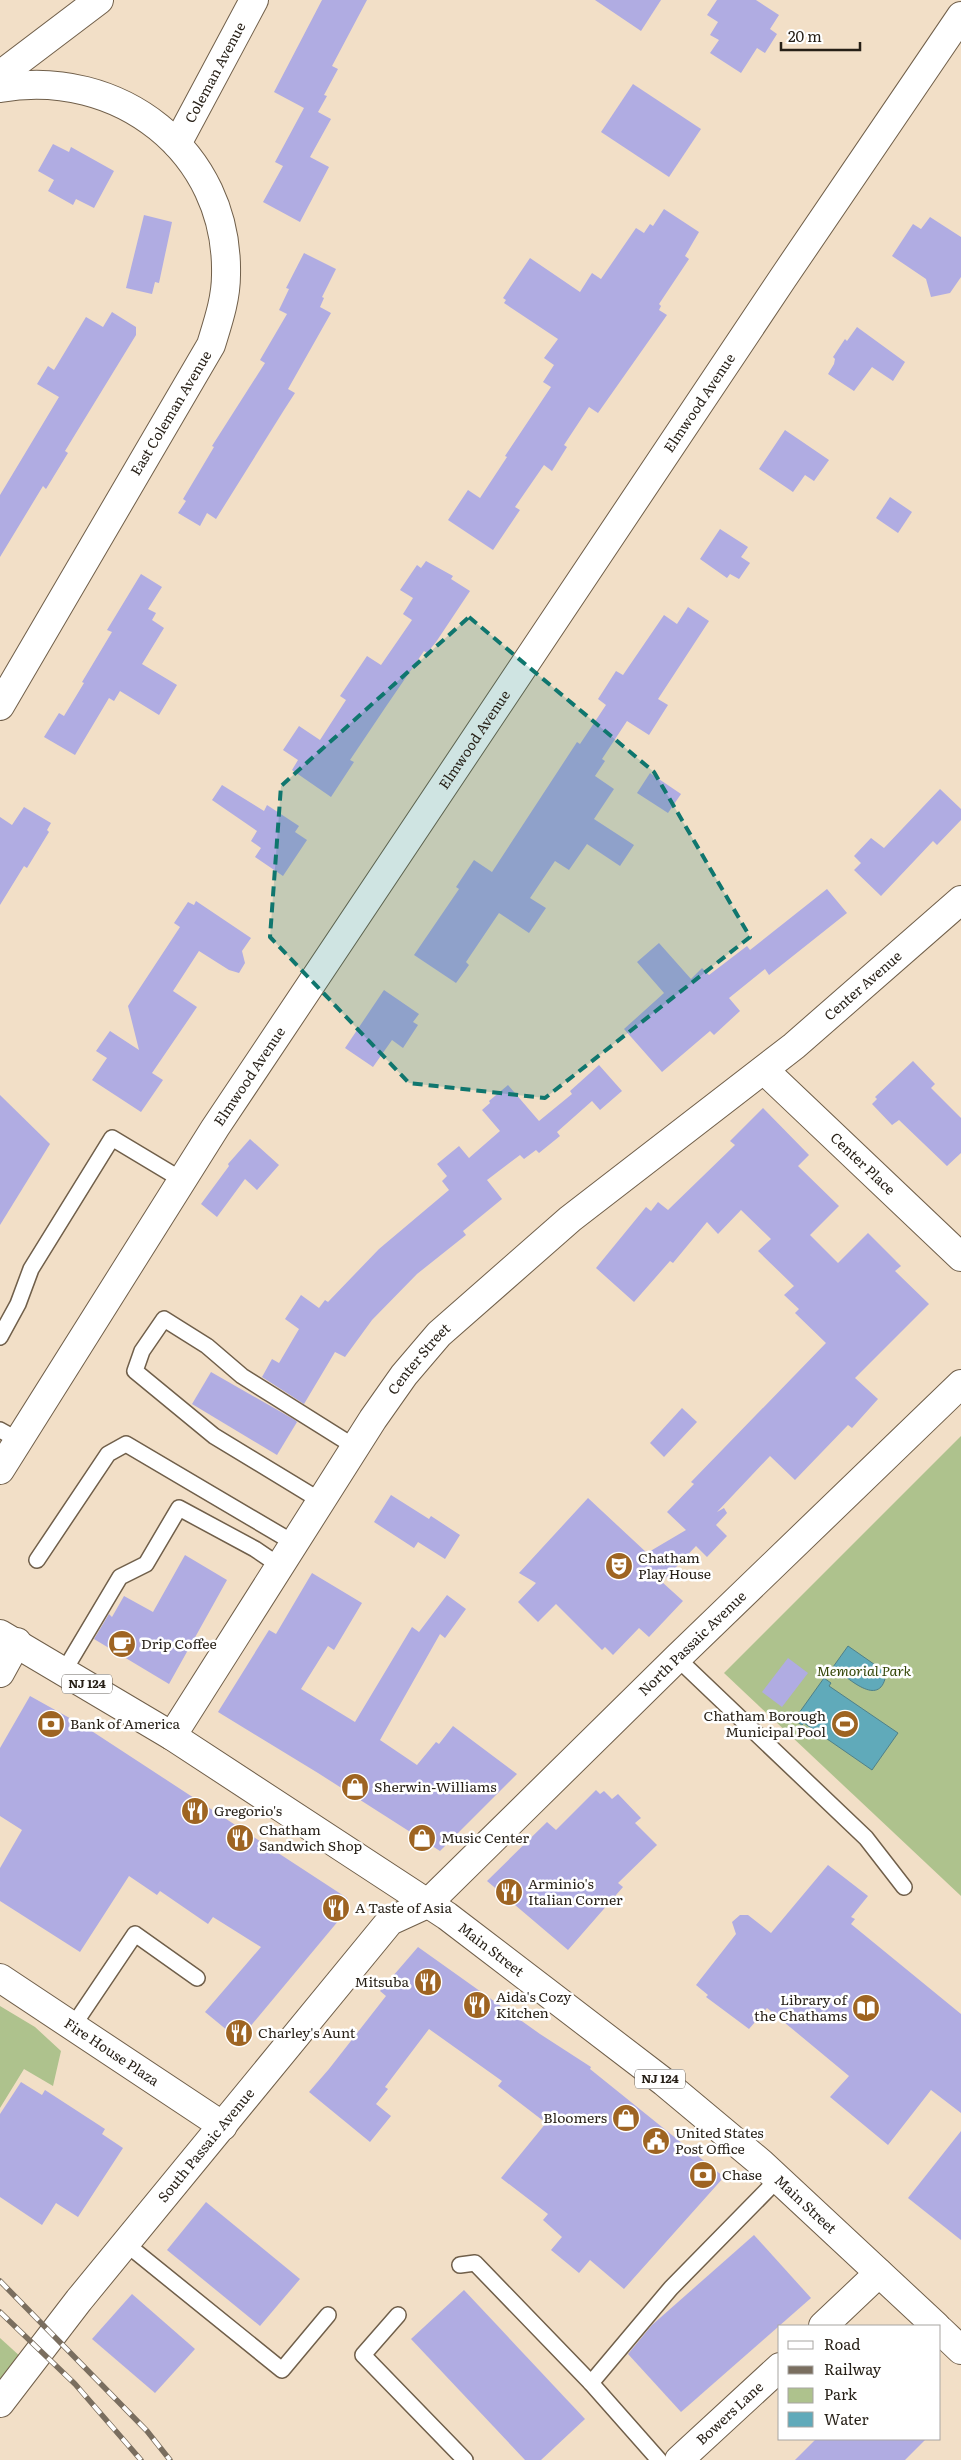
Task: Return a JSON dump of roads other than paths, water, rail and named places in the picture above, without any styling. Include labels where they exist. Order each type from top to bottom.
[{"type":"street","points":[[0,75],[99,0]]},
{"type":"street","name":"Coleman Avenue","points":[[177,144],[254,0]]},
{"type":"street","name":"Elmwood Avenue","points":[[0,1470],[9,1435],[182,1180],[783,278],[961,16]]},
{"type":"street","name":"East Coleman Avenue","points":[[0,88],[50,85],[86,90],[120,102],[151,120],[177,144],[199,172],[215,204],[224,239],[226,275],[222,311],[211,345],[0,706]]},
{"type":"street","name":"Center Avenue","points":[[764,1070],[961,900]]},
{"type":"street","name":"Center Place","points":[[764,1070],[961,1257]]},
{"type":"street","name":"Center Street","points":[[172,1736],[355,1447],[404,1374],[439,1334],[570,1219],[764,1070]]},
{"type":"street","name":"North Passaic Avenue","points":[[427,1904],[676,1658],[961,1384]]},
{"type":"street","points":[[0,1673],[8,1638]]},
{"type":"street","name":"Main Street","points":[[8,1638],[172,1736],[447,1916],[664,2082],[778,2179],[935,2325]]},
{"type":"street","name":"South Passaic Avenue","points":[[4,2390],[390,1921],[427,1904]]},
{"type":"street","name":"Fire House Plaza","points":[[0,1978],[223,2126]]},
{"type":"street","points":[[825,2325],[879,2273]]},
{"type":"street","points":[[941,2331],[961,2350]]},
{"type":"street","name":"Bowers Lane","points":[[679,2460],[778,2369]]},
{"type":"lane","points":[[0,1337],[18,1304],[30,1269],[112,1138],[182,1180]]},
{"type":"lane","points":[[321,1501],[214,1436],[135,1372],[142,1351],[164,1319],[206,1346],[242,1376],[355,1447]]},
{"type":"lane","points":[[37,1560],[108,1454],[126,1444],[294,1543]]},
{"type":"lane","points":[[64,1671],[120,1577],[146,1564],[179,1508],[255,1549],[280,1566]]},
{"type":"lane","points":[[676,1658],[866,1838],[904,1887]]},
{"type":"lane","points":[[73,2026],[135,1934],[197,1978]]},
{"type":"lane","points":[[591,2383],[671,2288],[778,2179]]},
{"type":"lane","points":[[125,2243],[282,2370],[328,2315]]},
{"type":"lane","points":[[460,2265],[475,2263],[591,2383],[659,2460]]},
{"type":"lane","points":[[398,2315],[363,2355],[465,2460]]},
{"type":"water","points":[[848,1646],[881,1669],[885,1679],[881,1687],[875,1690],[868,1690],[853,1682],[833,1667]]},
{"type":"water","name":"Chatham Borough Municipal Pool","points":[[824,1678],[831,1683],[829,1686],[898,1733],[872,1770],[804,1723],[802,1725],[794,1720]]},
{"type":"railway","points":[[0,2281],[147,2431],[170,2460]]},
{"type":"railway","points":[[0,2312],[75,2384],[141,2460]]},
{"type":"place","name":"Chatham Play House","points":[[619,1566]]},
{"type":"place","name":"Drip Coffee","points":[[122,1644]]},
{"type":"place","name":"Bank of America","points":[[51,1724]]},
{"type":"place","name":"Chatham Borough Municipal Pool","points":[[845,1724]]},
{"type":"place","name":"Sherwin-Williams","points":[[355,1787]]},
{"type":"place","name":"Gregorio's","points":[[195,1811]]},
{"type":"place","name":"Chatham Sandwich Shop","points":[[240,1838]]},
{"type":"place","name":"Music Center","points":[[422,1838]]},
{"type":"place","name":"Arminio's Italian Corner","points":[[509,1892]]},
{"type":"place","name":"A Taste of Asia","points":[[336,1908]]},
{"type":"place","name":"Mitsuba","points":[[428,1982]]},
{"type":"place","name":"Aida's Cozy Kitchen","points":[[477,2005]]},
{"type":"place","name":"Library of the Chathams","points":[[866,2008]]},
{"type":"place","name":"Charley's Aunt","points":[[239,2033]]},
{"type":"place","name":"Bloomers","points":[[626,2118]]},
{"type":"place","name":"United States Post Office","points":[[656,2141]]},
{"type":"place","name":"Chase","points":[[703,2175]]},
{"type":"park label","name":"Memorial Park","points":[[864,1671]]}]
